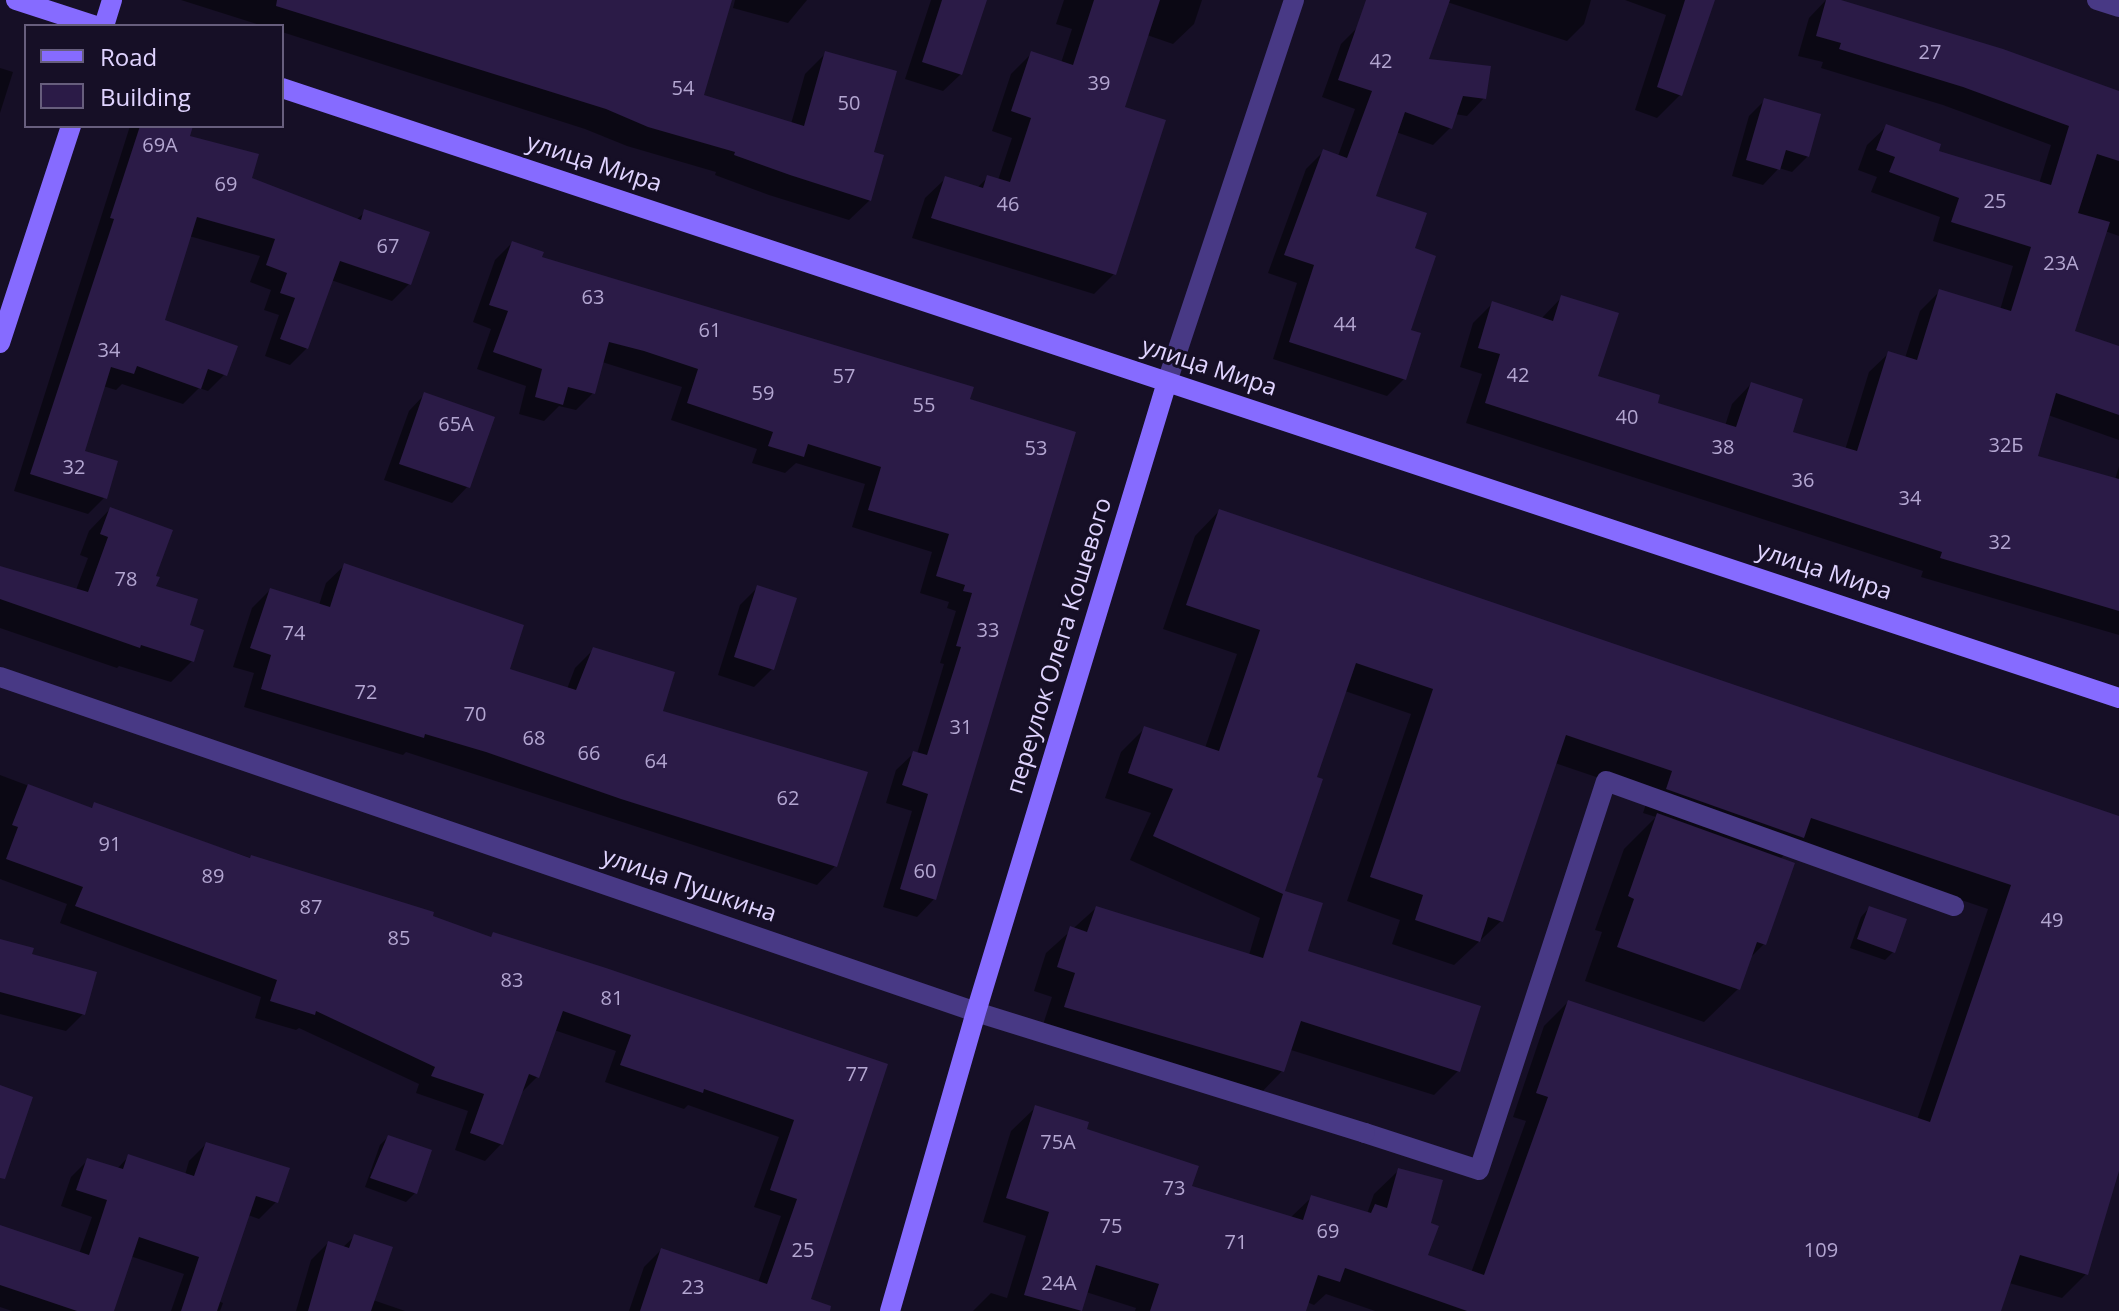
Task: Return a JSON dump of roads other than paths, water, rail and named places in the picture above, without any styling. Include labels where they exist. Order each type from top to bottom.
[{"type":"street","points":[[16,0],[90,24]]},
{"type":"street","points":[[105,24],[112,0]]},
{"type":"street","name":"переулок Олега Кошевого","points":[[890,1311],[976,1012],[1167,382],[1294,0]]},
{"type":"street","points":[[2097,0],[2119,7]]},
{"type":"street","name":"улица Мира","points":[[284,89],[2119,698]]},
{"type":"street","points":[[0,343],[70,128]]},
{"type":"street","name":"улица Пушкина","points":[[0,677],[976,1012],[1479,1170],[1606,781],[1954,906]]}]
